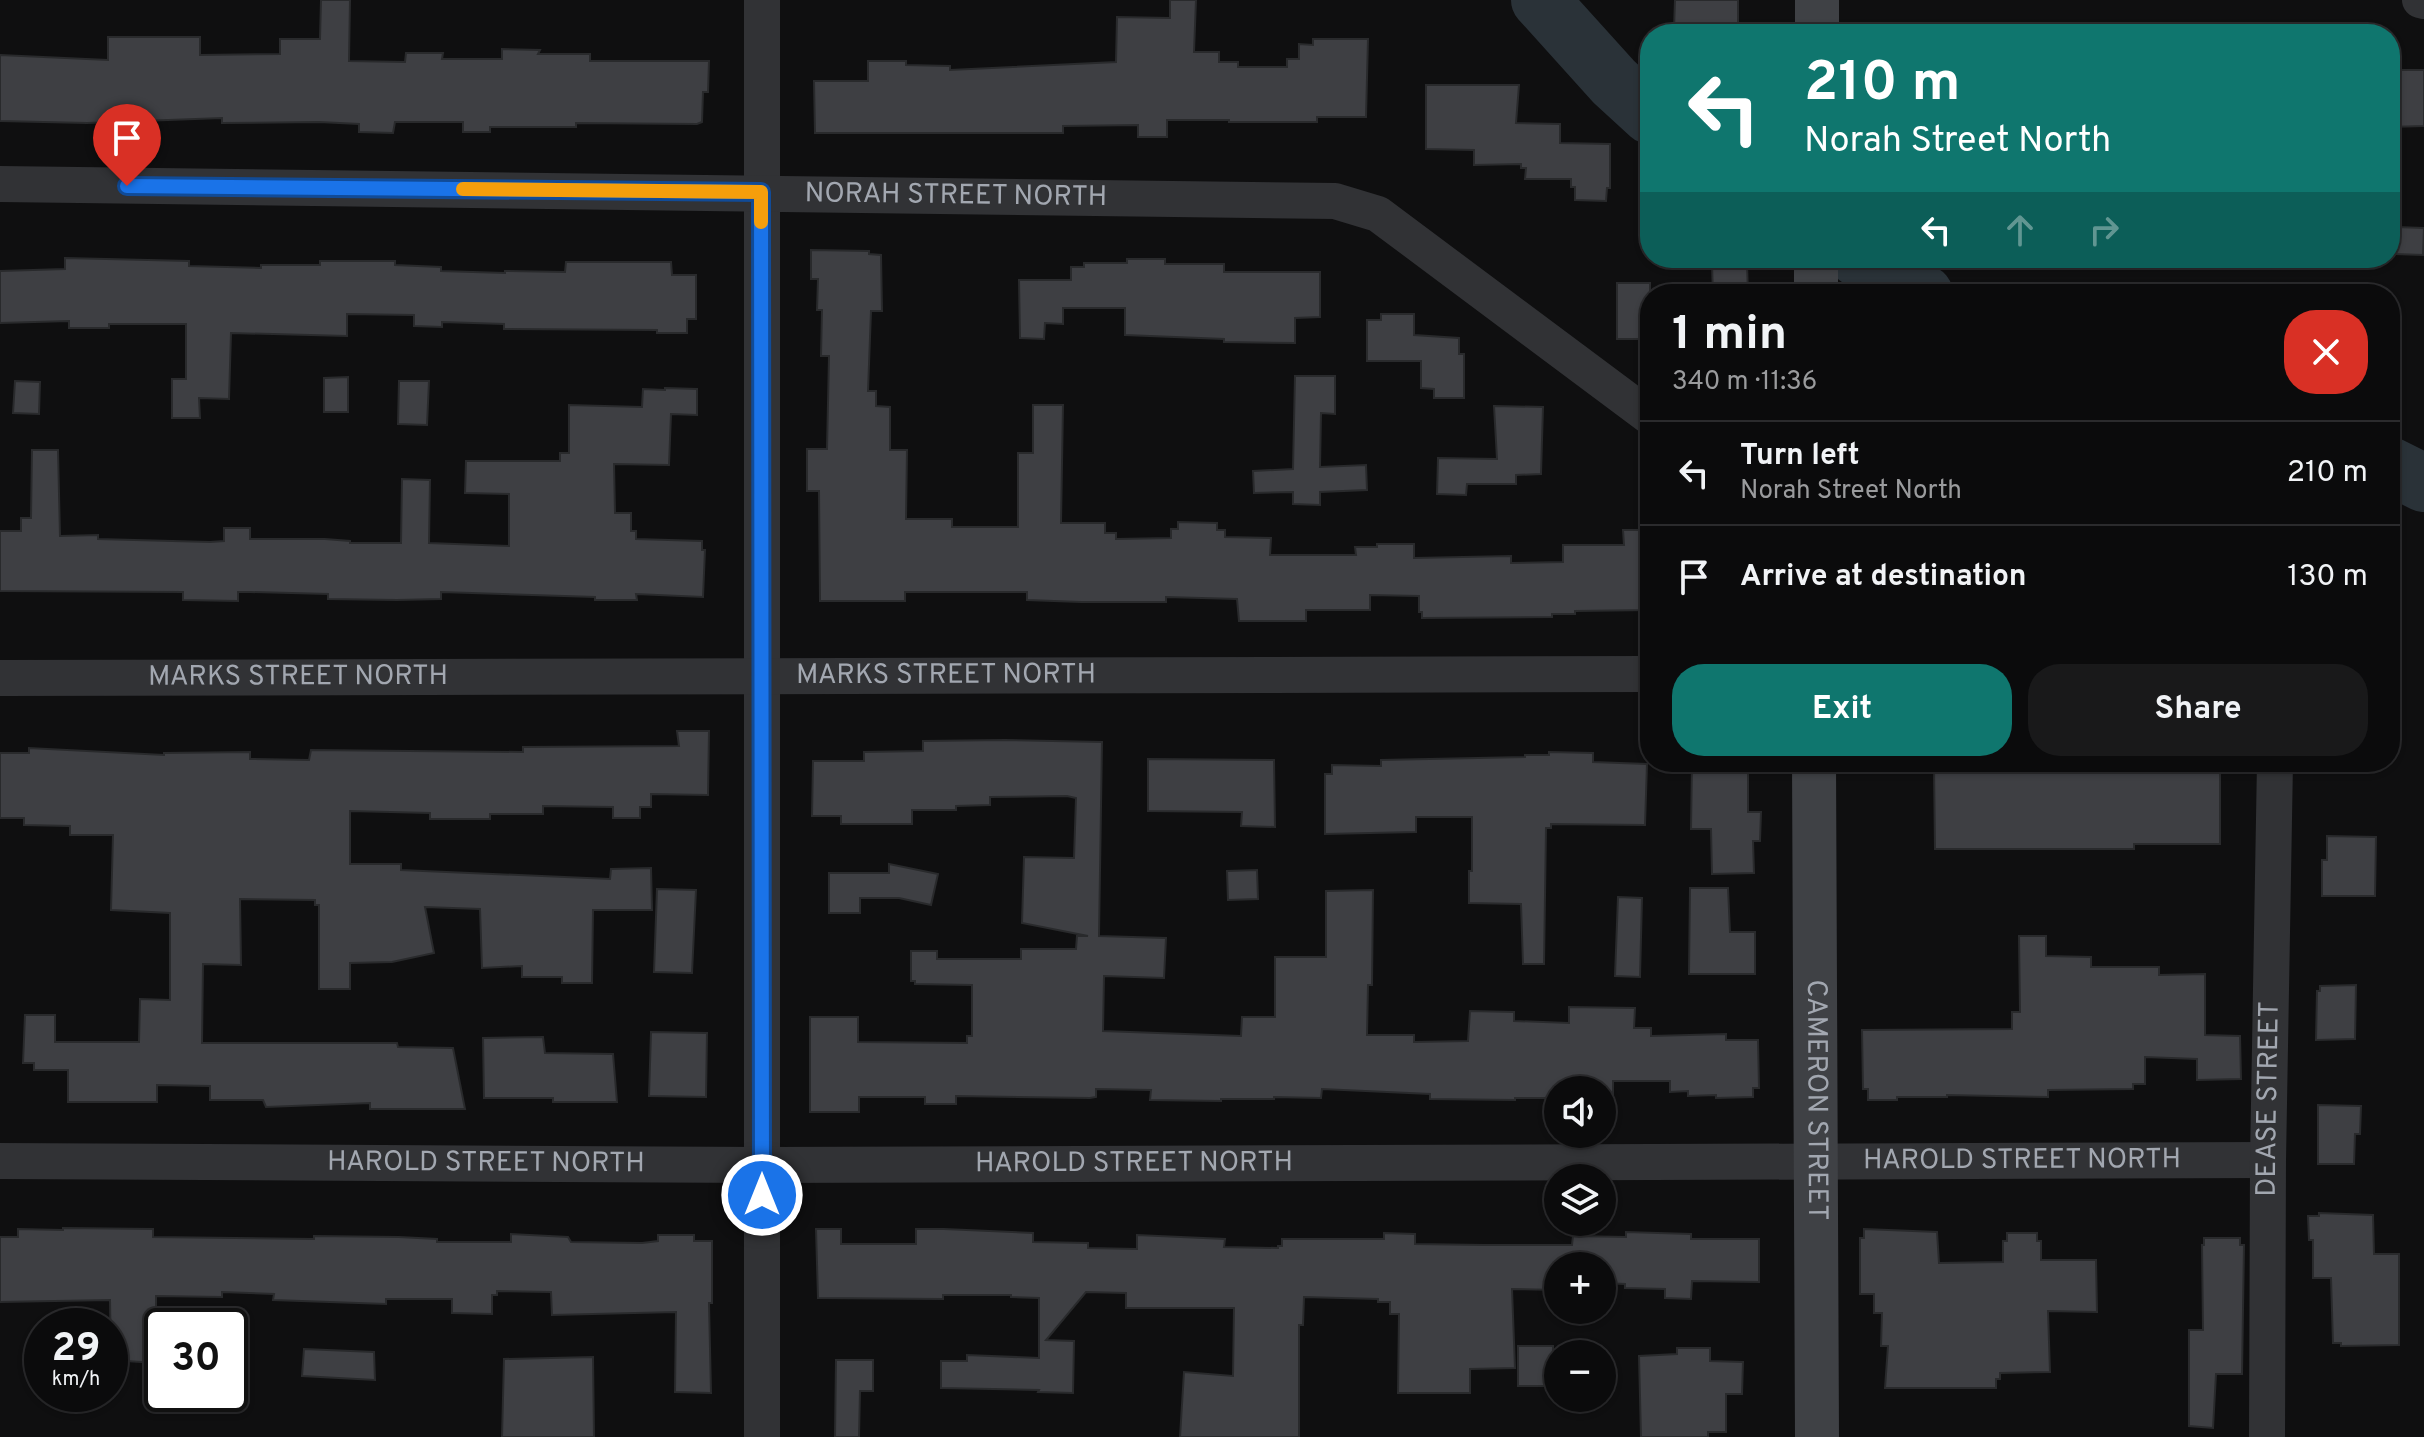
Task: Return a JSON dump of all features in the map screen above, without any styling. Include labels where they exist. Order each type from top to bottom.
[{"type":"street","points":[[762,0],[762,1437]]},
{"type":"street","points":[[1817,0],[1817,24]]},
{"type":"street","name":"NORAH STREET NORTH","points":[[0,184],[1335,201],[1378,214],[1640,410]]},
{"type":"street","name":"MARKS STREET NORTH","points":[[0,678],[1640,674]]},
{"type":"street","name":"CAMERON STREET","points":[[1814,772],[1817,1437]]},
{"type":"street","name":"DEASE STREET","points":[[2267,1437],[2275,772]]},
{"type":"street","name":"HAROLD STREET NORTH","points":[[0,1161],[762,1165],[2268,1160]]},
{"type":"building","points":[[321,0],[350,0],[349,61],[405,62],[406,53],[443,53],[442,59],[502,59],[502,49],[540,50],[538,54],[590,54],[590,61],[709,61],[708,92],[703,92],[702,122],[576,123],[576,127],[490,127],[490,132],[463,132],[463,122],[395,122],[393,133],[359,132],[359,124],[222,123],[222,118],[87,123],[0,121],[0,55],[108,60],[108,37],[200,37],[200,55],[280,54],[280,39],[320,39]]},
{"type":"building","points":[[1170,0],[1196,0],[1194,52],[1219,52],[1219,62],[1238,62],[1238,67],[1287,67],[1287,59],[1299,59],[1299,44],[1313,45],[1313,39],[1368,39],[1366,117],[1317,117],[1317,122],[1167,120],[1167,137],[1138,137],[1138,125],[1063,126],[1063,133],[815,133],[814,81],[868,81],[868,61],[906,61],[906,65],[950,66],[950,70],[1116,62],[1117,17],[1170,18]]},
{"type":"building","points":[[1675,0],[1738,0],[1738,24],[1674,24]]},
{"type":"building","points":[[2400,70],[2424,70],[2424,126],[2400,127]]},
{"type":"building","points":[[1426,85],[1519,85],[1516,123],[1560,124],[1560,143],[1610,144],[1610,188],[1607,188],[1606,201],[1575,200],[1575,187],[1571,187],[1571,179],[1525,179],[1526,168],[1521,168],[1521,164],[1474,165],[1474,150],[1426,149]]},
{"type":"building","points":[[2400,227],[2424,228],[2423,255],[2400,254]]},
{"type":"building","points":[[811,250],[869,251],[869,254],[881,255],[882,311],[871,311],[868,391],[876,391],[876,406],[890,407],[890,450],[907,450],[906,519],[952,519],[952,527],[1018,527],[1018,453],[1033,453],[1033,405],[1063,405],[1061,523],[1105,523],[1105,533],[1116,533],[1116,539],[1171,538],[1171,529],[1178,529],[1178,522],[1217,523],[1217,530],[1225,530],[1225,537],[1271,538],[1270,555],[1356,555],[1355,547],[1414,544],[1414,558],[1511,556],[1511,563],[1563,562],[1563,545],[1624,545],[1623,530],[1640,530],[1640,610],[1575,611],[1575,614],[1552,614],[1552,617],[1422,618],[1419,596],[1370,595],[1370,610],[1306,610],[1306,621],[1239,621],[1237,599],[1166,597],[1166,602],[1081,602],[1027,600],[1027,592],[905,592],[905,601],[820,601],[819,491],[807,491],[807,449],[827,449],[829,356],[821,356],[822,310],[817,310],[818,279],[811,279]]},
{"type":"building","points":[[65,258],[189,261],[189,266],[261,268],[261,265],[320,265],[320,261],[395,261],[395,265],[441,267],[441,271],[505,273],[565,272],[566,262],[671,262],[672,275],[696,275],[696,319],[687,319],[687,333],[657,333],[657,330],[504,329],[504,324],[442,322],[442,327],[414,326],[414,315],[347,314],[347,336],[231,333],[229,399],[199,398],[200,418],[172,418],[172,379],[186,379],[186,324],[109,324],[109,328],[69,328],[69,321],[0,323],[0,271],[65,269]]},
{"type":"building","points":[[1127,259],[1165,259],[1165,264],[1224,264],[1224,272],[1320,272],[1320,317],[1295,318],[1295,343],[1224,342],[1224,339],[1125,335],[1125,308],[1063,308],[1063,324],[1045,323],[1044,339],[1020,338],[1019,280],[1071,280],[1071,267],[1084,267],[1084,263],[1127,263]]},
{"type":"building","points":[[1712,268],[1747,268],[1748,284],[1713,284]]},
{"type":"building","points":[[1617,283],[1650,283],[1640,284],[1640,339],[1617,339]]},
{"type":"building","points":[[1381,314],[1414,314],[1414,335],[1459,338],[1459,354],[1464,354],[1464,398],[1434,398],[1434,389],[1421,388],[1421,361],[1367,361],[1367,320],[1381,320]]},
{"type":"building","points":[[1295,376],[1335,376],[1335,414],[1321,413],[1320,467],[1366,465],[1367,490],[1320,492],[1320,505],[1293,504],[1293,492],[1254,493],[1253,471],[1293,469]]},
{"type":"building","points":[[348,377],[348,412],[324,412],[324,378]]},
{"type":"building","points":[[15,381],[40,382],[39,414],[13,413]]},
{"type":"building","points":[[399,381],[429,381],[427,425],[398,424]]},
{"type":"building","points":[[643,389],[697,389],[697,415],[671,414],[669,465],[614,464],[615,513],[631,513],[631,531],[636,531],[636,539],[702,541],[702,550],[705,550],[703,597],[636,594],[637,600],[595,600],[595,597],[441,592],[441,599],[397,600],[328,599],[328,594],[238,592],[238,601],[183,600],[183,592],[0,591],[0,531],[21,531],[21,518],[31,518],[32,450],[58,450],[60,536],[98,535],[98,539],[210,542],[224,541],[224,528],[250,528],[250,539],[401,543],[402,479],[430,480],[429,543],[509,546],[509,494],[465,493],[466,461],[560,461],[560,453],[569,453],[569,405],[642,407]]},
{"type":"building","points":[[1494,406],[1543,407],[1541,474],[1516,475],[1516,484],[1467,484],[1466,495],[1437,494],[1438,458],[1497,459]]},
{"type":"building","points":[[677,731],[709,731],[708,795],[651,794],[651,807],[640,807],[640,818],[613,818],[613,807],[543,806],[543,814],[490,814],[490,819],[430,819],[430,813],[350,811],[350,864],[401,864],[401,870],[610,879],[611,869],[651,868],[652,910],[593,910],[592,983],[562,983],[562,977],[522,977],[522,966],[482,968],[480,909],[425,907],[434,953],[392,962],[350,963],[350,989],[319,989],[319,905],[315,905],[315,900],[240,899],[241,965],[203,964],[202,1043],[397,1043],[398,1047],[453,1048],[465,1109],[370,1109],[370,1103],[266,1107],[263,1100],[210,1100],[210,1086],[157,1085],[157,1102],[68,1102],[68,1070],[34,1070],[34,1063],[23,1063],[25,1015],[55,1015],[55,1042],[139,1042],[140,999],[170,1000],[170,913],[111,910],[113,835],[70,835],[70,826],[24,825],[24,818],[0,818],[0,753],[29,753],[29,748],[164,755],[250,752],[250,759],[309,760],[311,750],[523,752],[523,747],[679,746]]},
{"type":"building","points":[[923,741],[1102,742],[1099,936],[1166,938],[1164,978],[1104,976],[1103,1031],[1241,1036],[1242,1017],[1275,1017],[1275,957],[1326,957],[1326,891],[1373,890],[1372,985],[1368,985],[1367,1035],[1414,1035],[1414,1042],[1468,1041],[1470,1011],[1514,1012],[1514,1021],[1569,1023],[1569,1007],[1635,1008],[1634,1028],[1651,1028],[1651,1036],[1726,1034],[1726,1040],[1758,1040],[1759,1088],[1753,1088],[1753,1097],[1716,1098],[1716,1095],[1688,1096],[1688,1091],[1670,1092],[1670,1081],[1616,1081],[1616,1076],[1544,1076],[1544,1098],[1515,1100],[1430,1099],[1430,1094],[1322,1089],[1321,1098],[1150,1100],[1151,1090],[1096,1089],[1096,1097],[1090,1098],[956,1096],[956,1104],[925,1104],[925,1097],[859,1097],[859,1112],[810,1112],[810,1017],[858,1017],[858,1042],[967,1043],[967,1036],[972,1036],[972,985],[915,984],[911,981],[911,951],[937,951],[937,959],[1021,959],[1021,949],[1076,949],[1077,936],[1088,936],[1022,923],[1024,857],[1074,858],[1076,798],[990,797],[990,805],[956,806],[956,810],[912,810],[912,824],[841,824],[841,816],[812,816],[813,761],[864,761],[864,752],[923,751]]},
{"type":"building","points":[[1549,752],[1593,753],[1593,762],[1640,764],[1640,772],[1647,772],[1645,825],[1551,824],[1551,828],[1546,828],[1544,964],[1523,964],[1521,904],[1469,903],[1472,817],[1416,817],[1416,832],[1325,834],[1325,774],[1332,774],[1332,765],[1381,766],[1381,760],[1549,755]]},
{"type":"building","points":[[1148,759],[1274,760],[1275,827],[1241,826],[1242,812],[1148,811]]},
{"type":"building","points":[[1692,772],[1748,772],[1748,812],[1761,812],[1760,841],[1753,841],[1754,873],[1712,874],[1711,829],[1691,829]]},
{"type":"building","points":[[1934,772],[2220,772],[2220,844],[2134,844],[2134,849],[1935,849]]},
{"type":"building","points":[[2327,836],[2376,837],[2375,896],[2322,896],[2322,860],[2327,860]]},
{"type":"building","points":[[889,864],[938,874],[931,905],[899,898],[860,898],[860,913],[829,913],[829,873],[889,873]]},
{"type":"building","points":[[1257,870],[1258,899],[1228,900],[1227,871]]},
{"type":"building","points":[[1690,888],[1728,888],[1730,932],[1755,932],[1755,974],[1689,974]]},
{"type":"building","points":[[657,889],[696,890],[692,973],[654,972]]},
{"type":"building","points":[[1618,897],[1642,898],[1640,977],[1615,976]]},
{"type":"building","points":[[2019,936],[2046,936],[2046,956],[2091,957],[2091,967],[2159,967],[2159,975],[2205,974],[2205,1035],[2240,1036],[2241,1079],[2197,1080],[2197,1059],[2145,1057],[2145,1084],[2133,1084],[2133,1089],[2048,1090],[2048,1097],[1947,1095],[1868,1100],[1868,1089],[1863,1089],[1862,1030],[2012,1029],[2012,1012],[2020,1012]]},
{"type":"building","points":[[2356,985],[2355,1039],[2316,1040],[2317,991],[2320,991],[2320,986]]},
{"type":"building","points":[[651,1032],[707,1033],[706,1097],[649,1096]]},
{"type":"building","points":[[543,1037],[545,1053],[613,1054],[617,1102],[484,1098],[483,1038]]},
{"type":"building","points":[[2318,1105],[2361,1106],[2360,1134],[2355,1134],[2354,1164],[2318,1164]]},
{"type":"building","points":[[2319,1213],[2373,1215],[2374,1254],[2399,1254],[2399,1345],[2341,1346],[2341,1343],[2333,1343],[2331,1278],[2313,1278],[2313,1240],[2309,1240],[2308,1216],[2319,1216]]},
{"type":"building","points":[[18,1229],[153,1229],[153,1237],[399,1237],[437,1239],[437,1242],[511,1242],[511,1234],[568,1237],[571,1242],[642,1243],[658,1241],[658,1235],[694,1235],[694,1241],[712,1241],[712,1303],[709,1303],[711,1393],[675,1392],[676,1312],[552,1315],[551,1292],[497,1291],[497,1295],[492,1295],[492,1314],[452,1313],[452,1299],[386,1299],[386,1304],[273,1300],[274,1294],[222,1292],[222,1297],[156,1296],[156,1308],[144,1308],[144,1362],[128,1361],[128,1308],[110,1308],[110,1300],[0,1302],[0,1237],[18,1237]]},
{"type":"building","points":[[816,1229],[841,1229],[841,1244],[916,1244],[916,1229],[944,1229],[1033,1233],[1033,1242],[1088,1243],[1088,1248],[1137,1249],[1137,1235],[1225,1239],[1224,1247],[1278,1248],[1282,1246],[1282,1239],[1384,1239],[1384,1233],[1415,1234],[1415,1244],[1572,1245],[1573,1236],[1626,1237],[1626,1232],[1691,1234],[1691,1239],[1759,1239],[1759,1282],[1692,1281],[1691,1299],[1665,1298],[1665,1289],[1625,1288],[1625,1284],[1616,1284],[1616,1252],[1544,1252],[1544,1290],[1512,1289],[1515,1368],[1470,1369],[1470,1393],[1398,1393],[1399,1314],[1390,1314],[1390,1302],[1304,1297],[1303,1325],[1299,1325],[1299,1437],[1180,1437],[1184,1372],[1233,1376],[1234,1308],[1126,1308],[1126,1293],[1086,1292],[1046,1340],[1074,1341],[1073,1393],[941,1388],[941,1361],[967,1361],[967,1355],[1039,1358],[1039,1298],[943,1295],[943,1299],[818,1298]]},
{"type":"building","points":[[1864,1229],[1937,1232],[1939,1263],[2003,1262],[2003,1241],[2007,1241],[2007,1233],[2037,1233],[2037,1241],[2041,1241],[2041,1260],[2096,1260],[2097,1312],[2048,1311],[2050,1372],[2000,1373],[1996,1388],[1885,1388],[1888,1346],[1881,1346],[1882,1313],[1874,1313],[1874,1294],[1860,1294],[1860,1238],[1864,1238]]},
{"type":"building","points":[[2204,1238],[2240,1238],[2240,1245],[2244,1245],[2242,1374],[2216,1374],[2213,1428],[2189,1426],[2189,1330],[2203,1330]]},
{"type":"building","points":[[1518,1346],[1544,1346],[1544,1386],[1518,1386]]},
{"type":"building","points":[[1677,1348],[1710,1348],[1710,1361],[1743,1362],[1742,1394],[1726,1394],[1726,1432],[1708,1432],[1708,1437],[1641,1437],[1639,1356],[1677,1354]]},
{"type":"building","points":[[304,1349],[374,1352],[375,1380],[302,1376]]},
{"type":"building","points":[[593,1357],[594,1437],[502,1437],[504,1359]]},
{"type":"building","points":[[836,1360],[873,1360],[873,1391],[860,1391],[859,1437],[835,1437]]},
{"type":"waterway","points":[[1540,0],[1614,82],[1640,106]]},
{"type":"waterway","points":[[1876,268],[1906,284]]},
{"type":"waterway","points":[[2400,471],[2424,483]]},
{"type":"slow traffic","points":[[463,189],[761,192],[761,222]]},
{"type":"route","points":[[127,186],[761,192],[762,1195]]}]
